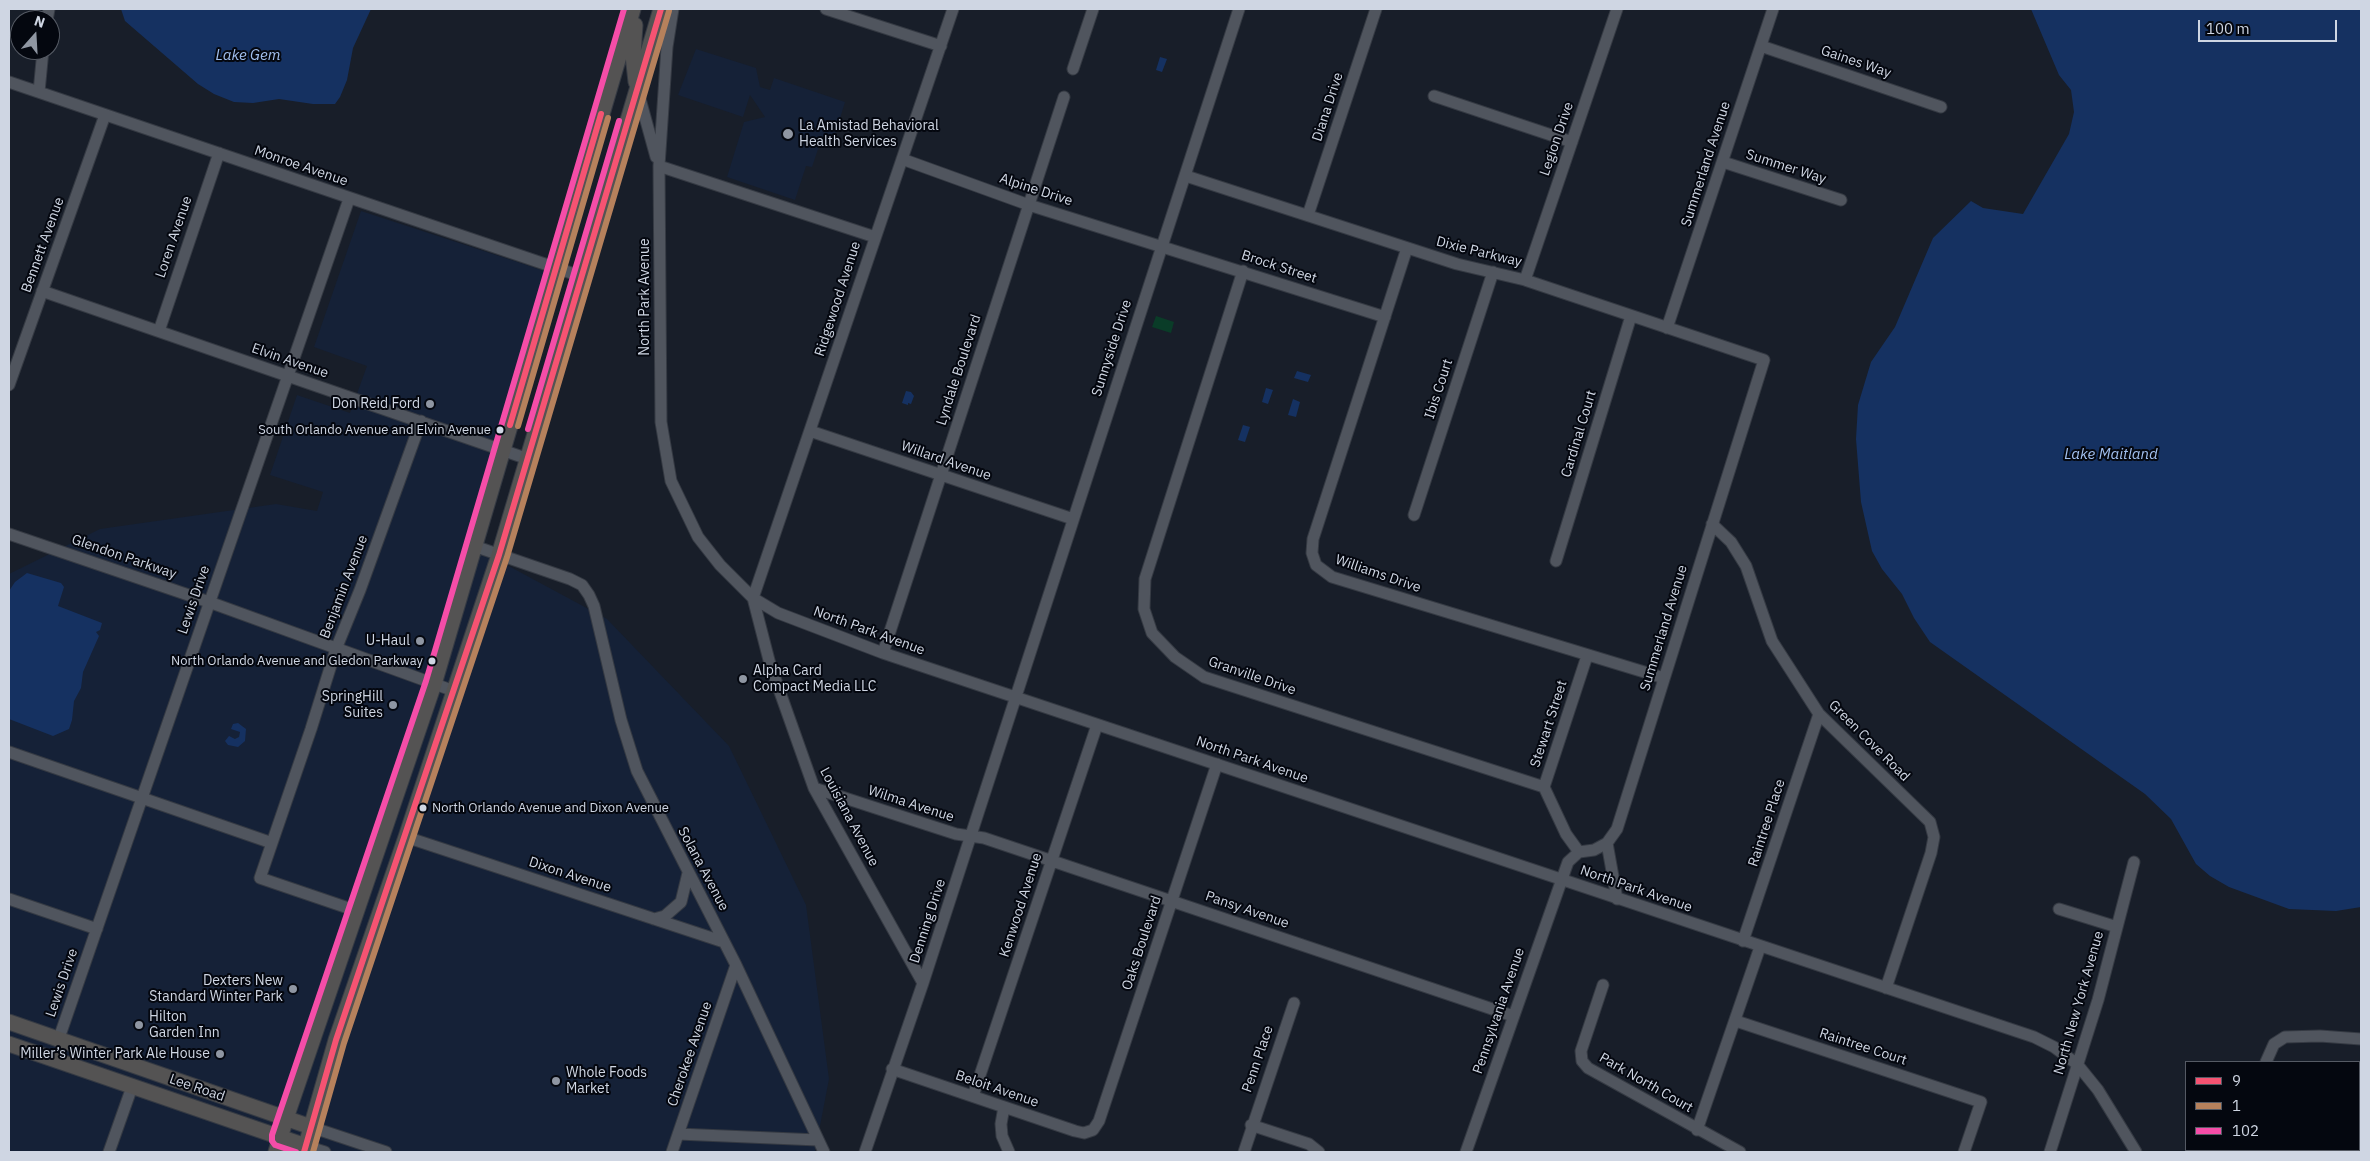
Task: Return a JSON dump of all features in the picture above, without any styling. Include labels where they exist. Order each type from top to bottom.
[{"type":"main road","points":[[635,9],[633,55],[637,87]]},
{"type":"main road","points":[[278,1145],[434,684],[556,268],[635,9]]},
{"type":"main road","points":[[305,1149],[358,976],[499,555],[661,9]]},
{"type":"main road","points":[[350,930],[352,966],[358,976]]},
{"type":"main road","name":"Lee Road","points":[[9,1022],[58,1041],[311,1127]]},
{"type":"main road","points":[[25,1050],[45,1048],[58,1041]]},
{"type":"main road","name":"Lee Road","points":[[9,1044],[132,1087],[278,1145],[305,1149]]},
{"type":"street","name":"North Park Avenue","points":[[673,9],[667,47],[659,166],[661,422],[668,471],[675,492],[698,537],[720,565],[753,598],[778,613],[883,653],[2034,1038],[2054,1047],[2078,1064],[2098,1090],[2136,1152]]},
{"type":"street","points":[[826,9],[941,46]]},
{"type":"street","name":"Ridgewood Avenue","points":[[753,598],[953,9]]},
{"type":"street","points":[[1073,69],[1093,9]]},
{"type":"street","name":"Sunnyside Drive","points":[[1015,698],[1239,9]]},
{"type":"street","name":"Diana Drive","points":[[1308,215],[1376,9]]},
{"type":"street","name":"Legion Drive","points":[[1525,280],[1617,9]]},
{"type":"street","name":"Summerland Avenue","points":[[1667,328],[1773,9]]},
{"type":"street","name":"Gaines Way","points":[[1761,46],[1941,107]]},
{"type":"street","points":[[38,92],[42,60]]},
{"type":"street","name":"Monroe Avenue","points":[[9,82],[583,277]]},
{"type":"street","name":"North Park Avenue","points":[[637,87],[659,166]]},
{"type":"street","points":[[1434,96],[1572,142]]},
{"type":"street","name":"Lyndale Boulevard","points":[[883,653],[1064,97]]},
{"type":"street","name":"Bennett Avenue","points":[[9,385],[105,115]]},
{"type":"street","name":"Loren Avenue","points":[[158,331],[219,153]]},
{"type":"street","name":"Alpine Drive","points":[[902,159],[1030,205],[1162,246]]},
{"type":"street","name":"Summer Way","points":[[1723,162],[1841,200]]},
{"type":"street","points":[[659,166],[875,237]]},
{"type":"street","name":"Dixie Parkway","points":[[1186,176],[1407,248],[1525,280],[1764,360]]},
{"type":"street","name":"Lewis Drive","points":[[58,1041],[349,199]]},
{"type":"street","name":"Brock Street","points":[[1162,246],[1386,317]]},
{"type":"street","name":"Williams Drive","points":[[1407,248],[1313,540],[1312,553],[1316,565],[1332,577],[1586,656],[1664,678]]},
{"type":"street","name":"Granville Drive","points":[[1243,271],[1145,579],[1144,609],[1152,633],[1175,657],[1204,677],[1544,787]]},
{"type":"street","name":"Ibis Court","points":[[1414,515],[1493,272]]},
{"type":"street","name":"Elvin Avenue","points":[[42,291],[528,459]]},
{"type":"street","name":"Cardinal Court","points":[[1556,561],[1631,316]]},
{"type":"street","name":"Summerland Avenue","points":[[1607,843],[1617,828],[1764,360]]},
{"type":"street","name":"Benjamin Avenue","points":[[357,911],[260,878],[312,729],[336,649],[360,590],[421,421]]},
{"type":"street","name":"Willard Avenue","points":[[810,430],[1073,519]]},
{"type":"street","name":"Green Cove Road","points":[[1712,524],[1731,542],[1746,566],[1772,641],[1819,714],[1930,822],[1934,837],[1931,853],[1886,988]]},
{"type":"street","name":"Glendon Parkway","points":[[9,534],[209,602],[454,691]]},
{"type":"street","name":"Solana Avenue","points":[[474,546],[570,578],[582,585],[589,595],[594,606],[621,720],[637,771],[736,965],[824,1152]]},
{"type":"street","name":"Louisiana Avenue","points":[[753,598],[770,664],[814,788],[923,983]]},
{"type":"street","name":"Stewart Street","points":[[1579,852],[1566,834],[1544,787],[1586,656]]},
{"type":"street","name":"Denning Drive","points":[[865,1152],[923,983],[1015,698]]},
{"type":"street","name":"Raintree Place","points":[[1743,941],[1819,714]]},
{"type":"street","name":"Kenwood Avenue","points":[[973,1096],[1097,724]]},
{"type":"street","points":[[9,752],[272,843]]},
{"type":"street","name":"Oaks Boulevard","points":[[1093,1130],[1100,1121],[1217,764]]},
{"type":"street","name":"Wilma Avenue","points":[[814,788],[956,834],[971,836]]},
{"type":"street","name":"Pansy Avenue","points":[[971,836],[984,838],[1513,1016]]},
{"type":"street","name":"Dixon Avenue","points":[[406,837],[724,942]]},
{"type":"street","points":[[1561,880],[1568,862],[1579,852],[1594,850],[1607,843],[1617,899]]},
{"type":"street","name":"North New York Avenue","points":[[2050,1152],[2078,1064],[2134,862]]},
{"type":"street","points":[[654,919],[665,916],[681,902],[688,873]]},
{"type":"street","name":"Pennsylvania Avenue","points":[[1466,1152],[1561,880]]},
{"type":"street","points":[[9,899],[97,929]]},
{"type":"street","points":[[2059,909],[2117,927]]},
{"type":"street","points":[[1697,1130],[1760,947]]},
{"type":"street","name":"Cherokee Avenue","points":[[672,1152],[736,965]]},
{"type":"street","name":"Park North Court","points":[[1603,985],[1581,1051],[1582,1061],[1588,1068],[1697,1130],[1740,1152]]},
{"type":"street","name":"Penn Place","points":[[1244,1152],[1251,1125],[1294,1003]]},
{"type":"street","name":"Raintree Court","points":[[1736,1020],[1981,1102],[1964,1152]]},
{"type":"street","points":[[2266,1061],[2274,1044],[2285,1037],[2320,1036],[2361,1040]]},
{"type":"street","name":"Beloit Avenue","points":[[892,1070],[1075,1131],[1084,1133],[1093,1130]]},
{"type":"street","points":[[109,1152],[132,1087]]},
{"type":"street","points":[[1004,1107],[1001,1124],[1002,1136],[1009,1152]]},
{"type":"street","points":[[1251,1125],[1309,1144],[1319,1152]]},
{"type":"street","name":"Lee Road","points":[[311,1127],[386,1152]]},
{"type":"street","points":[[678,1134],[818,1140]]},
{"type":"street","name":"Lee Road","points":[[305,1149],[325,1152]]},
{"type":"shaded area","name":"La Amistad Behavioral Health Services","points":[[696,49],[756,68],[760,87],[770,90],[774,78],[845,102],[831,148],[819,146],[812,167],[806,166],[795,200],[727,177],[744,122],[765,117],[750,95],[743,117],[678,95]]},
{"type":"shaded area","points":[[361,211],[545,271],[466,543],[607,619],[729,746],[806,905],[829,1079],[815,1152],[9,1152],[9,574],[100,529],[276,504],[317,511],[323,492],[270,475],[297,395],[350,413],[367,366],[314,347]]},
{"type":"green space","points":[[1156,316],[1174,322],[1171,333],[1152,327]]},
{"type":"water","name":"Lake Gem","points":[[121,9],[371,9],[353,48],[347,80],[340,97],[335,104],[313,104],[279,99],[253,103],[234,102],[214,94],[198,84],[125,21]]},
{"type":"water","name":"Lake Maitland","points":[[2031,9],[2361,9],[2361,907],[2336,911],[2289,909],[2229,887],[2210,876],[2196,864],[2171,819],[2145,794],[1930,642],[1914,618],[1902,594],[1882,569],[1872,551],[1861,502],[1856,439],[1858,405],[1871,362],[1895,327],[1933,238],[1971,201],[1983,208],[2023,214],[2069,134],[2074,112],[2071,90],[2059,75]]},
{"type":"water","points":[[1160,57],[1167,59],[1162,72],[1156,70]]},
{"type":"water","points":[[1297,371],[1311,375],[1308,382],[1294,378]]},
{"type":"water","points":[[1266,388],[1273,390],[1268,404],[1262,402]]},
{"type":"water","points":[[906,391],[911,392],[914,396],[911,404],[908,403],[908,405],[902,403]]},
{"type":"water","points":[[1293,399],[1300,402],[1296,417],[1288,415]]},
{"type":"water","points":[[1243,425],[1250,427],[1245,442],[1238,440]]},
{"type":"water","points":[[27,573],[61,583],[64,587],[58,606],[102,623],[100,630],[96,632],[99,636],[83,672],[81,688],[74,701],[69,729],[53,736],[9,719],[9,591],[15,582]]},
{"type":"water","points":[[238,723],[246,729],[245,741],[238,747],[228,745],[225,741],[229,736],[235,739],[239,737],[240,732],[231,729],[233,724]]},
{"type":"transit line","name":"102","points":[[296,1152],[275,1145],[272,1141],[272,1135],[426,681],[624,9]]},
{"type":"transit line","name":"9","points":[[304,1152],[336,1040],[499,555],[661,9]]},
{"type":"transit line","name":"1","points":[[313,1152],[344,1043],[507,557],[669,11]]},
{"type":"transit line","name":"9","points":[[510,425],[601,114]]},
{"type":"transit line","name":"1","points":[[518,426],[608,118]]},
{"type":"transit line","name":"102","points":[[528,429],[619,121]]},
{"type":"place","name":"La Amistad Behavioral Health Services","points":[[788,134]]},
{"type":"place","name":"Don Reid Ford","points":[[430,404]]},
{"type":"place","name":"South Orlando Avenue and Elvin Avenue","points":[[500,430]]},
{"type":"place","name":"U-Haul","points":[[420,641]]},
{"type":"place","name":"North Orlando Avenue and Gledon Parkway","points":[[432,661]]},
{"type":"place","name":"Alpha Card Compact Media LLC","points":[[743,679]]},
{"type":"place","name":"SpringHill Suites","points":[[393,705]]},
{"type":"place","name":"North Orlando Avenue and Dixon Avenue","points":[[423,808]]},
{"type":"place","name":"Dexters New Standard Winter Park","points":[[293,989]]},
{"type":"place","name":"Hilton Garden Inn","points":[[139,1025]]},
{"type":"place","name":"Miller’s Winter Park Ale House","points":[[220,1054]]},
{"type":"place","name":"Whole Foods Market","points":[[556,1081]]}]
